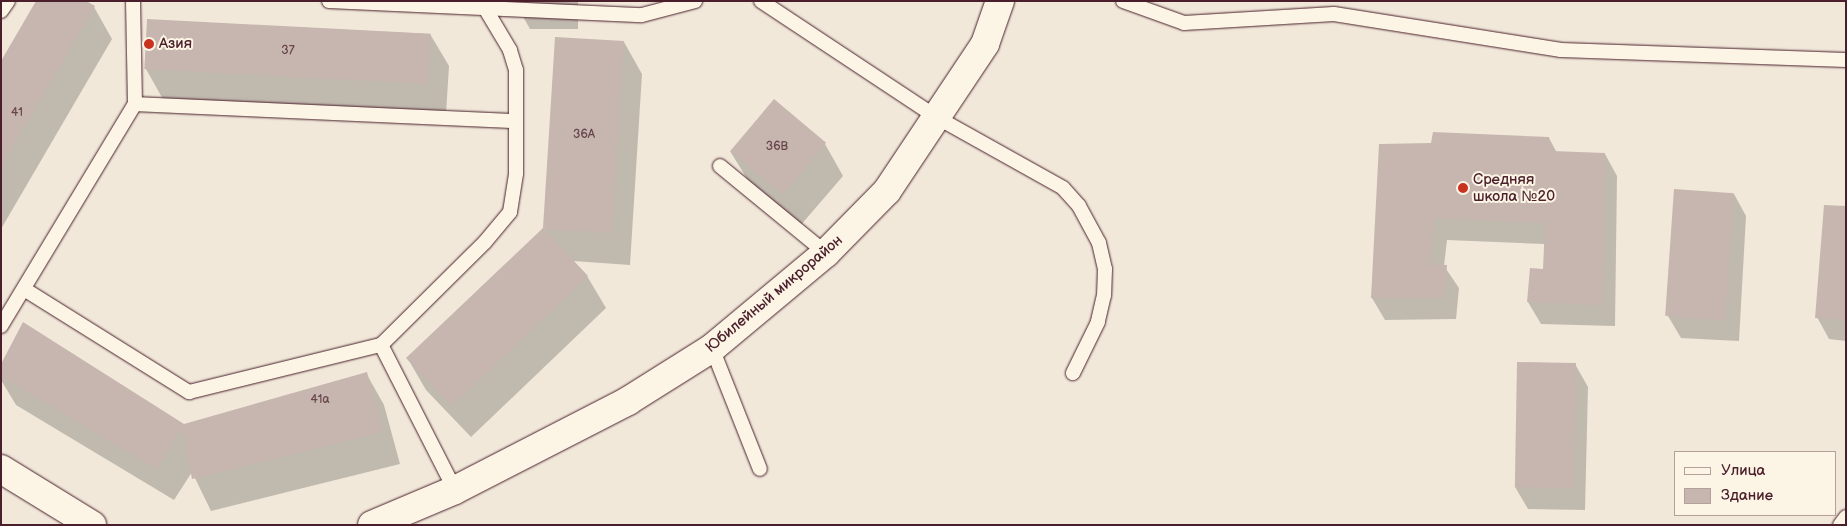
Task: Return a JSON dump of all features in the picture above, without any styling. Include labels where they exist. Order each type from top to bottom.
[{"type":"street","name":"Юбилейный микрорайон","points":[[372,525],[455,490],[628,400],[712,348],[826,254],[887,191],[938,118],[985,44],[1000,1]]},
{"type":"street","points":[[1,469],[92,525]]},
{"type":"lane","points":[[1,12],[8,1]]},
{"type":"lane","points":[[1,326],[135,104],[133,1]]},
{"type":"lane","points":[[329,1],[485,5],[642,15],[695,1]]},
{"type":"lane","points":[[761,1],[938,118],[1063,188],[1092,226],[1105,269],[1104,295],[1091,340],[1073,372]]},
{"type":"lane","points":[[1123,1],[1184,23],[1334,14],[1561,50],[1846,60]]},
{"type":"lane","points":[[1334,14],[1340,1]]},
{"type":"lane","points":[[24,289],[189,392],[381,345],[485,242],[510,212],[516,192],[516,70],[510,50],[485,5]]},
{"type":"lane","points":[[135,104],[516,121]]},
{"type":"lane","points":[[720,166],[826,254]]},
{"type":"lane","points":[[381,345],[455,490]]},
{"type":"lane","points":[[712,348],[760,469]]},
{"type":"lane","points":[[1840,525],[1846,516]]},
{"type":"building","points":[[36,1],[86,1],[95,6],[1,166],[1,61]]},
{"type":"building","points":[[147,19],[431,34],[428,84],[144,69]]},
{"type":"building","points":[[555,37],[624,41],[612,233],[544,229],[588,276],[452,406],[406,358],[543,228]]},
{"type":"building","points":[[774,99],[826,143],[782,195],[730,151]]},
{"type":"building","points":[[1433,132],[1549,137],[1552,151],[1605,153],[1603,305],[1527,302],[1530,268],[1543,269],[1545,223],[1435,218],[1430,265],[1447,265],[1444,298],[1371,298],[1379,144],[1431,143]]},
{"type":"building","points":[[1674,189],[1734,193],[1725,320],[1665,316]]},
{"type":"building","points":[[1824,205],[1846,206],[1846,320],[1815,318]]},
{"type":"building","points":[[23,322],[184,424],[367,372],[383,432],[192,479],[182,427],[156,469],[1,376],[1,364]]},
{"type":"building","points":[[1517,362],[1576,363],[1574,488],[1515,487]]},
{"type":"place","name":"Азия","points":[[149,44]]},
{"type":"place","name":"Средняя школа №20","points":[[1463,188]]}]
